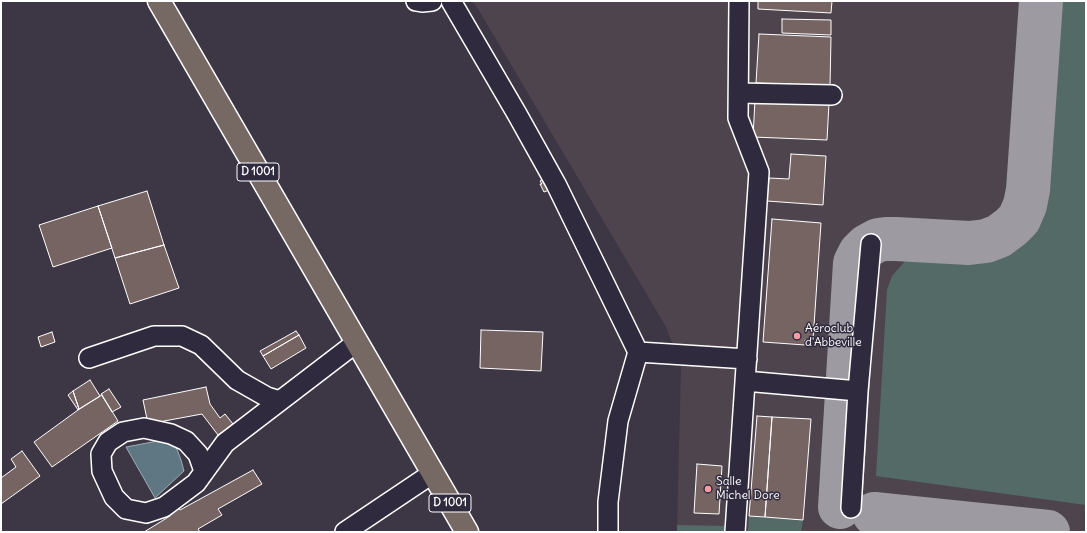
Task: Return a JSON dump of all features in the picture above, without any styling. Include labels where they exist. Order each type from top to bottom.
[{"type":"main road","name":"D 1001","points":[[159,1],[467,532]]},
{"type":"street","points":[[416,1],[432,1]]},
{"type":"street","points":[[451,1],[556,184],[638,352],[618,421],[608,502],[608,532]]},
{"type":"street","points":[[735,532],[759,172],[738,118],[739,1]]},
{"type":"street","points":[[739,93],[832,95]]},
{"type":"street","points":[[851,508],[858,391],[871,244]]},
{"type":"street","points":[[88,358],[154,336],[182,336],[201,345],[237,380],[267,397],[280,401]]},
{"type":"street","points":[[204,471],[198,454],[186,441],[172,434],[144,428],[123,432],[108,442],[101,454],[102,471],[114,497],[126,509],[146,513],[164,508],[196,483],[225,443],[357,342]]},
{"type":"street","points":[[638,352],[747,359]]},
{"type":"street","points":[[745,381],[858,391]]},
{"type":"street","points":[[345,532],[433,473]]},
{"type":"shaded area","points":[[471,1],[1086,1],[1086,532],[677,532],[681,366],[666,327],[477,7]]},
{"type":"green space","points":[[1052,1],[1086,1],[1086,505],[876,476],[887,290],[892,276],[906,260],[921,253],[929,251],[971,252],[992,249],[1003,245],[1014,238],[1023,229],[1031,218],[1036,205],[1040,188]]},
{"type":"green space","points":[[749,516],[803,520],[801,532],[748,532]]},
{"type":"green space","points":[[677,525],[730,526],[729,532],[677,532]]},
{"type":"water","points":[[163,440],[175,444],[184,471],[155,498],[126,447]]},
{"type":"building","points":[[758,1],[832,1],[831,13],[758,9]]},
{"type":"building","points":[[782,19],[831,20],[831,35],[782,33]]},
{"type":"building","points":[[759,34],[831,37],[830,86],[756,83]]},
{"type":"building","points":[[755,100],[829,103],[827,140],[753,137]]},
{"type":"building","points":[[791,154],[826,156],[823,205],[767,201],[769,178],[789,179]]},
{"type":"building","points":[[544,179],[549,190],[544,192],[540,181]]},
{"type":"building","points":[[147,191],[164,245],[115,258],[98,206]]},
{"type":"building","points":[[98,206],[112,248],[53,267],[39,225]]},
{"type":"building","points":[[772,219],[821,223],[813,340],[805,340],[805,345],[763,342]]},
{"type":"building","points":[[164,245],[179,288],[130,304],[115,258]]},
{"type":"building","points":[[481,330],[543,332],[541,371],[480,368]]},
{"type":"building","points":[[296,331],[299,335],[263,356],[260,351]]},
{"type":"building","points":[[52,332],[55,342],[41,347],[38,337]]},
{"type":"building","points":[[299,335],[306,348],[271,369],[263,356]]},
{"type":"building","points":[[90,380],[100,396],[79,409],[73,391]]},
{"type":"building","points":[[206,387],[210,404],[220,418],[225,414],[233,424],[218,435],[202,414],[148,424],[143,400]]},
{"type":"building","points":[[109,389],[121,407],[112,412],[101,394]]},
{"type":"building","points":[[73,391],[79,409],[78,410],[68,395]]},
{"type":"building","points":[[102,395],[118,421],[52,467],[34,442],[78,410]]},
{"type":"building","points":[[757,416],[772,417],[765,517],[749,516]]},
{"type":"building","points":[[772,417],[811,419],[803,520],[765,517]]},
{"type":"building","points":[[22,451],[40,476],[1,504],[1,478],[16,467],[11,459]]},
{"type":"building","name":"Salle Michel Dore","points":[[697,464],[722,466],[719,514],[694,513]]},
{"type":"building","points":[[253,470],[262,484],[218,509],[222,515],[198,529],[200,532],[144,532],[170,516],[167,512],[178,506],[180,510]]},
{"type":"taxiway","points":[[840,507],[855,263],[860,253],[867,246],[878,240],[896,239],[969,243],[986,241],[999,236],[1019,219],[1025,205],[1028,190],[1041,1]]},
{"type":"taxiway","points":[[874,514],[1048,532]]},
{"type":"place","name":"Aéroclub d'Abbeville","points":[[797,336]]},
{"type":"place","name":"Salle Michel Dore","points":[[708,489]]}]
